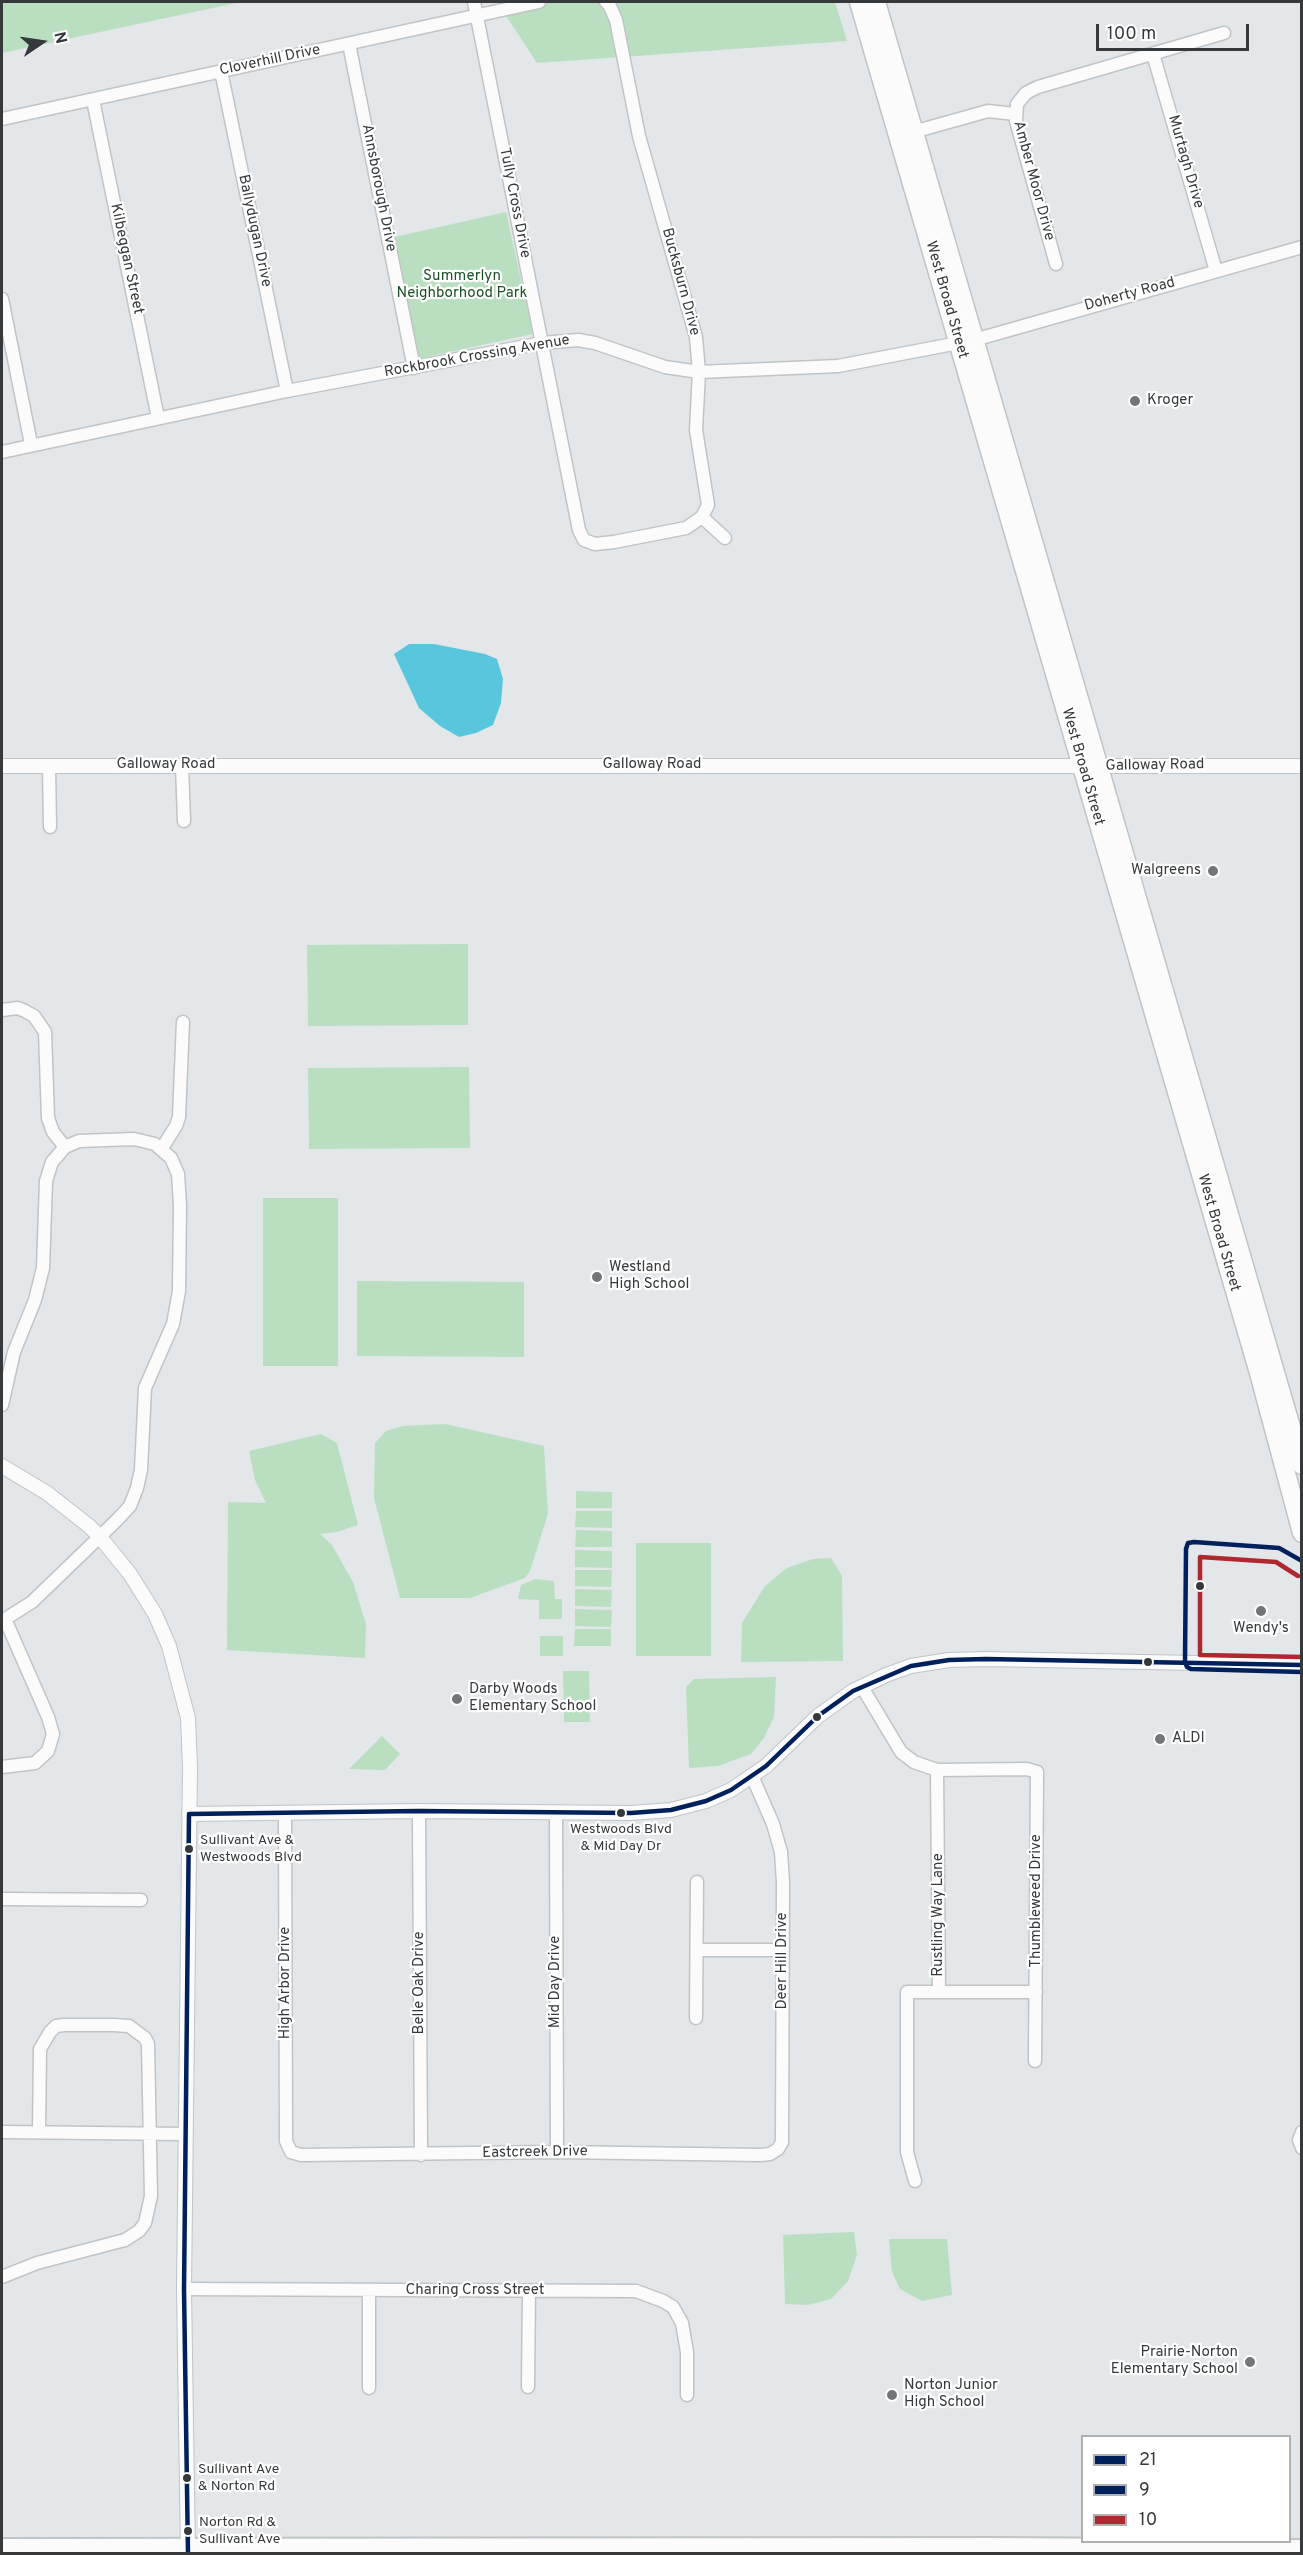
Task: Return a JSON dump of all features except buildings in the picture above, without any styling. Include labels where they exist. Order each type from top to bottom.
[{"type":"main road","name":"West Broad Street","points":[[859,2],[966,341],[1090,767],[1302,1465]]},
{"type":"main road","name":"West Broad Street","points":[[876,2],[913,132],[966,341]]},
{"type":"main road","name":"West Broad Street","points":[[1090,767],[1302,1533]]},
{"type":"main road","points":[[2,2547],[188,2550],[1195,2551],[1302,2548]]},
{"type":"street","name":"Tully Cross Drive","points":[[474,2],[579,530],[588,543],[614,542],[686,528],[702,517]]},
{"type":"street","name":"Cloverhill Drive","points":[[2,119],[539,2]]},
{"type":"street","name":"Bucksburn Drive","points":[[608,3],[615,20],[639,136],[696,338],[699,372],[696,430],[708,505],[702,517]]},
{"type":"street","name":"Amber Moor Drive","points":[[1056,264],[1015,114],[1017,104],[1026,93],[1038,87],[1224,33]]},
{"type":"street","name":"Annsborough Drive","points":[[349,44],[414,368]]},
{"type":"street","name":"Murtagh Drive","points":[[1153,54],[1216,271]]},
{"type":"street","name":"Ballydugan Drive","points":[[220,71],[287,391]]},
{"type":"street","name":"Kilbeggan Street","points":[[93,100],[158,418]]},
{"type":"street","points":[[913,132],[988,111],[1015,114]]},
{"type":"street","name":"Doherty Road","points":[[966,341],[1302,247]]},
{"type":"street","points":[[2,299],[31,444]]},
{"type":"street","name":"Rockbrook Crossing Avenue","points":[[2,452],[287,391],[542,343],[578,340],[595,343],[664,367],[699,372],[837,366],[966,341]]},
{"type":"street","points":[[702,517],[725,538]]},
{"type":"street","points":[[182,765],[184,821]]},
{"type":"street","name":"Galloway Road","points":[[2,766],[1302,766]]},
{"type":"street","points":[[49,766],[50,827]]},
{"type":"street","points":[[2,1010],[18,1008],[25,1011],[34,1016],[45,1032],[48,1118],[53,1132],[65,1148]]},
{"type":"street","points":[[162,1149],[179,1117],[183,1022]]},
{"type":"street","points":[[2,1405],[14,1352],[35,1300],[43,1268],[48,1172],[52,1162],[65,1148],[90,1139],[144,1140],[162,1149],[176,1166],[180,1192],[179,1291],[173,1324],[145,1389],[137,1488],[130,1506],[100,1537],[32,1602],[3,1620],[48,1717],[53,1734],[48,1751],[34,1763],[2,1767]]},
{"type":"street","points":[[2,1466],[47,1493],[100,1537],[136,1582],[169,1646],[188,1718],[190,1744],[184,2134],[188,2550]]},
{"type":"street","points":[[189,1814],[631,1813],[671,1810],[706,1801],[731,1790],[779,1755],[818,1716],[862,1687],[911,1666],[949,1660],[1302,1665]]},
{"type":"street","points":[[862,1687],[901,1752],[914,1762],[937,1770]]},
{"type":"street","name":"Thumbleweed Drive","points":[[937,1770],[1034,1770],[1038,1775],[1035,2061]]},
{"type":"street","name":"Rustling Way Lane","points":[[915,2181],[907,2152],[907,1992],[939,1991],[937,1770]]},
{"type":"street","name":"Deer Hill Drive","points":[[752,1776],[773,1824],[780,1852],[783,1950],[783,2124],[782,2142],[778,2149]]},
{"type":"street","name":"Belle Oak Drive","points":[[419,1812],[421,2155]]},
{"type":"street","name":"Mid Day Drive","points":[[556,1812],[557,2152]]},
{"type":"street","name":"High Arbor Drive","points":[[285,1813],[286,2141],[291,2152]]},
{"type":"street","points":[[696,2018],[697,1882]]},
{"type":"street","points":[[2,1899],[141,1900]]},
{"type":"street","points":[[697,1950],[783,1950]]},
{"type":"street","points":[[939,1991],[1036,1992]]},
{"type":"street","points":[[2,2277],[37,2263],[125,2240],[139,2231],[145,2223],[151,2196],[148,2044],[139,2032],[129,2026],[56,2026],[44,2039],[40,2049],[39,2131]]},
{"type":"street","points":[[2,2132],[184,2134]]},
{"type":"street","points":[[1302,2132],[1299,2140],[1302,2148]]},
{"type":"street","name":"Eastcreek Drive","points":[[291,2152],[301,2155],[557,2152],[761,2155],[770,2154],[778,2149]]},
{"type":"street","name":"Charing Cross Street","points":[[184,2289],[636,2291],[673,2307],[682,2323],[687,2352],[687,2395]]},
{"type":"street","points":[[369,2291],[369,2388]]},
{"type":"street","points":[[528,2387],[529,2291]]},
{"type":"green space","points":[[2,2],[241,2],[2,53]]},
{"type":"green space","points":[[497,2],[835,2],[847,41],[537,63]]},
{"type":"green space","name":"Summerlyn Neighborhood Park","points":[[506,212],[533,334],[417,359],[390,238]]},
{"type":"green space","points":[[468,944],[468,1025],[308,1026],[307,945]]},
{"type":"green space","points":[[469,1067],[470,1148],[309,1149],[308,1068]]},
{"type":"green space","points":[[263,1198],[338,1198],[338,1366],[263,1366]]},
{"type":"green space","points":[[357,1281],[524,1282],[524,1357],[357,1356]]},
{"type":"green space","points":[[445,1424],[544,1446],[548,1514],[530,1571],[525,1578],[470,1598],[400,1598],[374,1498],[375,1443],[386,1431],[403,1426]]},
{"type":"green space","points":[[321,1434],[337,1443],[358,1525],[337,1532],[320,1534],[332,1545],[353,1582],[366,1624],[365,1658],[227,1650],[228,1502],[266,1503],[255,1480],[249,1451]]},
{"type":"green space","points":[[576,1491],[612,1492],[612,1508],[576,1508]]},
{"type":"green space","points":[[576,1511],[612,1511],[612,1528],[575,1527]]},
{"type":"green space","points":[[576,1530],[612,1531],[612,1547],[575,1547]]},
{"type":"green space","points":[[636,1543],[711,1543],[711,1656],[636,1656]]},
{"type":"green space","points":[[575,1550],[612,1551],[612,1568],[575,1567]]},
{"type":"green space","points":[[831,1558],[842,1576],[843,1661],[741,1662],[742,1623],[765,1586],[787,1568],[813,1559]]},
{"type":"green space","points":[[575,1570],[612,1570],[611,1587],[575,1586]]},
{"type":"green space","points":[[535,1579],[554,1581],[555,1599],[562,1599],[562,1619],[539,1619],[539,1600],[518,1599],[521,1585]]},
{"type":"green space","points":[[575,1589],[612,1590],[611,1607],[575,1606]]},
{"type":"green space","points":[[575,1609],[612,1610],[611,1627],[575,1626]]},
{"type":"green space","points":[[575,1629],[611,1629],[611,1646],[574,1646]]},
{"type":"green space","points":[[540,1636],[563,1636],[563,1656],[540,1656]]},
{"type":"green space","points":[[563,1671],[589,1671],[590,1722],[564,1722]]},
{"type":"green space","points":[[776,1677],[774,1717],[764,1738],[751,1754],[718,1766],[689,1768],[686,1687],[694,1679]]},
{"type":"green space","points":[[382,1736],[400,1754],[385,1770],[349,1769]]},
{"type":"green space","points":[[854,2232],[857,2255],[848,2281],[831,2299],[808,2305],[785,2304],[783,2235]]},
{"type":"green space","points":[[889,2239],[947,2239],[952,2295],[922,2301],[900,2289],[892,2272]]},
{"type":"water","points":[[409,644],[434,644],[485,654],[497,659],[503,679],[501,703],[493,725],[476,733],[459,737],[440,726],[419,708],[394,654]]},
{"type":"transit line","name":"9","points":[[1302,1561],[1279,1548],[1188,1543],[1186,1549],[1185,1662],[1191,1669],[1302,1672]]},
{"type":"transit line","name":"10","points":[[1298,1576],[1276,1562],[1200,1557],[1200,1655],[1302,1657]]},
{"type":"transit line","name":"21","points":[[189,1814],[419,1811],[631,1813],[671,1810],[706,1801],[731,1790],[766,1766],[818,1716],[853,1691],[911,1666],[949,1660],[986,1659],[1302,1665]]},
{"type":"transit line","name":"21","points":[[188,2554],[184,2289],[189,1814]]},
{"type":"place","name":"Kroger","points":[[1135,401]]},
{"type":"place","name":"Walgreens","points":[[1213,871]]},
{"type":"place","name":"Westland High School","points":[[597,1277]]},
{"type":"place","name":"Wendy's","points":[[1261,1611]]},
{"type":"place","name":"Darby Woods Elementary School","points":[[457,1699]]},
{"type":"place","name":"ALDI","points":[[1160,1739]]},
{"type":"place","name":"Westwoods Blvd & Mid Day Dr","points":[[621,1813]]},
{"type":"place","name":"Sullivant Ave & Westwoods Blvd","points":[[189,1849]]},
{"type":"place","name":"Prairie-Norton Elementary School","points":[[1250,2362]]},
{"type":"place","name":"Norton Junior High School","points":[[892,2395]]},
{"type":"place","name":"Sullivant Ave & Norton Rd","points":[[187,2478]]},
{"type":"place","name":"Norton Rd & Sullivant Ave","points":[[188,2531]]}]
